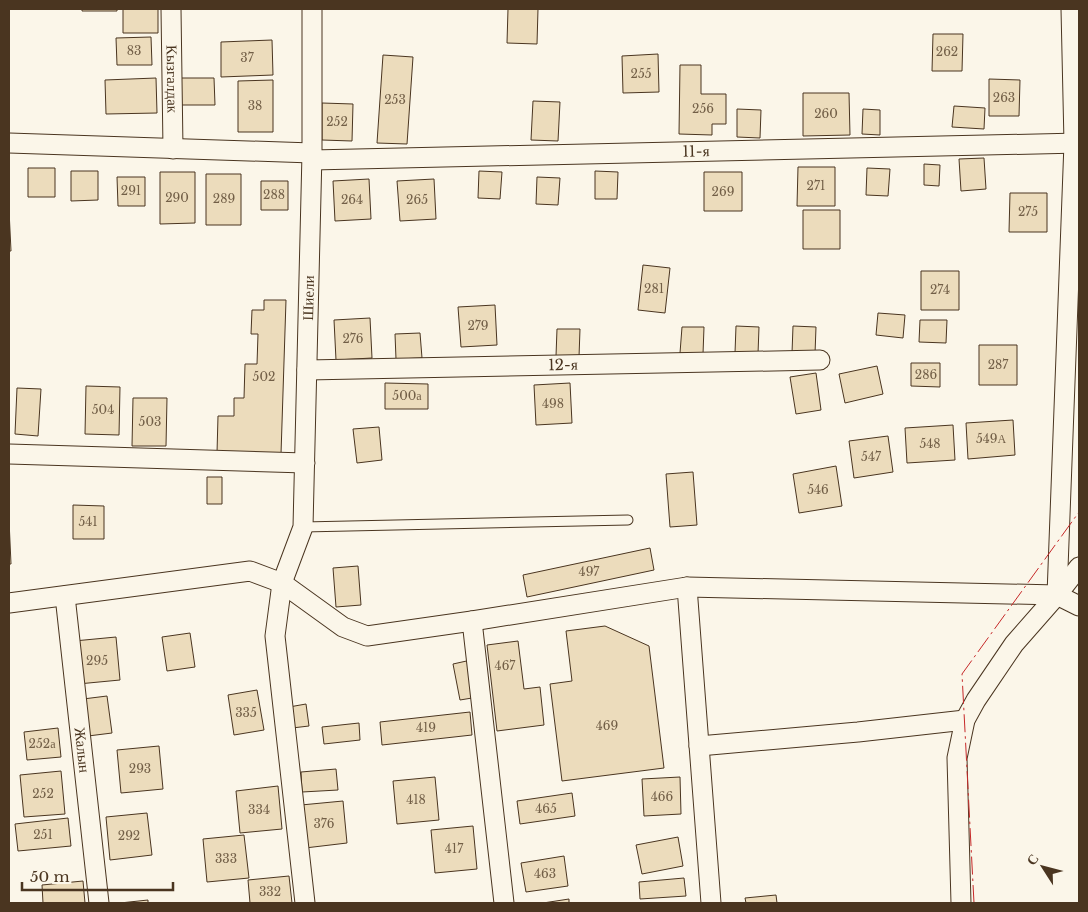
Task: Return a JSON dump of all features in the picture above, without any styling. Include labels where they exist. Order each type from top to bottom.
[{"type":"street","name":"Кызгалдак","points":[[171,9],[173,149]]},
{"type":"street","name":"Шиели","points":[[305,903],[275,636],[282,583],[303,527],[312,157],[312,9]]},
{"type":"street","points":[[1057,595],[1076,143],[1071,9]]},
{"type":"street","name":"11-я","points":[[9,143],[173,149],[312,157],[1076,143]]},
{"type":"street","name":"12-я","points":[[307,370],[820,360]]},
{"type":"street","points":[[9,454],[305,462]]},
{"type":"street","points":[[961,903],[957,758],[965,720],[976,700],[1014,644],[1079,567]]},
{"type":"street","points":[[9,603],[250,571],[282,583],[343,627],[367,636],[687,588],[1057,595],[1079,606]]},
{"type":"street","points":[[687,588],[711,903]]},
{"type":"street","name":"Жалын","points":[[65,596],[100,903]]},
{"type":"street","points":[[472,621],[504,903]]},
{"type":"street","points":[[699,746],[914,727],[965,720]]},
{"type":"lane","points":[[303,527],[628,520]]},
{"type":"building","points":[[82,9],[117,9],[117,11],[82,11]]},
{"type":"building","points":[[123,9],[158,9],[158,33],[123,33]]},
{"type":"building","points":[[508,9],[538,9],[537,44],[507,43]]},
{"type":"building","points":[[933,34],[963,34],[962,71],[932,71]]},
{"type":"building","points":[[151,37],[152,65],[117,65],[116,38]]},
{"type":"building","points":[[272,40],[273,75],[221,77],[221,42]]},
{"type":"building","points":[[658,54],[659,92],[623,93],[622,56]]},
{"type":"building","points":[[383,55],[413,57],[407,144],[377,143]]},
{"type":"building","points":[[680,65],[701,65],[701,94],[726,94],[726,124],[712,124],[712,135],[679,134]]},
{"type":"building","points":[[156,78],[157,113],[106,114],[105,80]]},
{"type":"building","points":[[179,78],[214,78],[215,105],[179,105]]},
{"type":"building","points":[[989,79],[1020,80],[1019,116],[989,116]]},
{"type":"building","points":[[273,80],[273,132],[238,132],[238,81]]},
{"type":"building","points":[[803,93],[849,93],[850,135],[803,136]]},
{"type":"building","points":[[533,101],[560,102],[558,141],[531,140]]},
{"type":"building","points":[[322,103],[353,104],[352,141],[322,140]]},
{"type":"building","points":[[954,106],[985,108],[984,129],[952,127]]},
{"type":"building","points":[[737,109],[761,110],[760,138],[737,137]]},
{"type":"building","points":[[863,109],[880,110],[880,135],[862,134]]},
{"type":"building","points":[[984,158],[986,189],[961,191],[959,159]]},
{"type":"building","points":[[924,164],[940,165],[939,186],[924,185]]},
{"type":"building","points":[[798,167],[835,167],[835,206],[797,206]]},
{"type":"building","points":[[28,168],[55,168],[55,197],[28,197]]},
{"type":"building","points":[[867,168],[890,169],[888,196],[866,195]]},
{"type":"building","points":[[71,171],[98,171],[98,200],[71,201]]},
{"type":"building","points":[[479,171],[502,172],[500,199],[478,198]]},
{"type":"building","points":[[595,171],[618,172],[617,199],[595,199]]},
{"type":"building","points":[[160,172],[195,172],[195,223],[160,224]]},
{"type":"building","points":[[704,172],[742,172],[742,211],[704,211]]},
{"type":"building","points":[[206,174],[241,174],[241,225],[206,225]]},
{"type":"building","points":[[117,177],[145,177],[145,206],[118,206]]},
{"type":"building","points":[[537,177],[560,178],[558,205],[536,204]]},
{"type":"building","points":[[369,179],[371,219],[335,221],[333,181]]},
{"type":"building","points":[[434,179],[436,219],[400,221],[397,181]]},
{"type":"building","points":[[261,181],[288,181],[288,210],[261,210]]},
{"type":"building","points":[[1010,193],[1047,193],[1047,232],[1009,232]]},
{"type":"building","points":[[9,210],[11,251],[9,251]]},
{"type":"building","points":[[803,210],[840,210],[840,249],[803,249]]},
{"type":"building","points":[[643,265],[670,268],[665,313],[638,310]]},
{"type":"building","points":[[921,271],[959,271],[959,310],[921,310]]},
{"type":"building","points":[[264,300],[286,300],[281,454],[217,453],[218,416],[234,416],[234,398],[244,398],[245,364],[257,364],[258,334],[251,334],[252,310],[264,310]]},
{"type":"building","points":[[495,305],[497,345],[461,347],[458,307]]},
{"type":"building","points":[[878,313],[905,315],[903,338],[876,335]]},
{"type":"building","points":[[370,318],[372,358],[336,360],[334,320]]},
{"type":"building","points":[[920,320],[947,320],[946,343],[919,342]]},
{"type":"building","points":[[736,326],[759,327],[758,354],[735,353]]},
{"type":"building","points":[[793,326],[816,327],[815,354],[792,353]]},
{"type":"building","points":[[682,327],[704,327],[703,354],[680,353]]},
{"type":"building","points":[[557,329],[580,329],[579,357],[556,356]]},
{"type":"building","points":[[420,333],[422,358],[396,359],[395,334]]},
{"type":"building","points":[[979,345],[1017,345],[1017,385],[979,385]]},
{"type":"building","points":[[911,363],[940,363],[940,387],[911,386]]},
{"type":"building","points":[[877,366],[883,394],[845,403],[839,374]]},
{"type":"building","points":[[816,373],[821,410],[796,414],[790,377]]},
{"type":"building","points":[[385,383],[428,384],[428,409],[385,409]]},
{"type":"building","points":[[570,383],[572,423],[536,425],[534,385]]},
{"type":"building","points":[[86,386],[120,387],[119,435],[85,434]]},
{"type":"building","points":[[17,388],[41,389],[38,436],[15,434]]},
{"type":"building","points":[[133,398],[167,398],[166,446],[132,446]]},
{"type":"building","points":[[1013,420],[1015,455],[968,459],[966,423]]},
{"type":"building","points":[[953,425],[955,460],[907,463],[905,428]]},
{"type":"building","points":[[379,427],[382,460],[357,463],[353,429]]},
{"type":"building","points":[[888,436],[893,472],[854,478],[849,441]]},
{"type":"building","points":[[836,466],[842,506],[799,513],[793,474]]},
{"type":"building","points":[[693,472],[697,525],[670,527],[666,474]]},
{"type":"building","points":[[207,477],[222,477],[222,504],[207,504]]},
{"type":"building","points":[[73,505],[104,506],[104,539],[73,539]]},
{"type":"building","points":[[9,520],[11,564],[9,564]]},
{"type":"building","points":[[650,548],[654,570],[527,597],[523,575]]},
{"type":"building","points":[[358,566],[361,605],[336,607],[333,568]]},
{"type":"building","points":[[605,626],[649,646],[664,768],[562,781],[550,684],[572,681],[566,631]]},
{"type":"building","points":[[190,633],[195,667],[167,671],[162,637]]},
{"type":"building","points":[[116,637],[120,680],[78,684],[74,641]]},
{"type":"building","points":[[518,641],[524,689],[540,687],[544,725],[497,731],[487,645]]},
{"type":"building","points":[[471,660],[478,697],[460,700],[453,664]]},
{"type":"building","points":[[257,690],[264,730],[234,735],[228,695]]},
{"type":"building","points":[[107,696],[112,733],[88,736],[83,699]]},
{"type":"building","points":[[306,704],[309,726],[292,728],[289,707]]},
{"type":"building","points":[[470,712],[472,735],[382,745],[380,722]]},
{"type":"building","points":[[359,723],[360,740],[324,744],[322,727]]},
{"type":"building","points":[[58,728],[61,757],[27,760],[24,732]]},
{"type":"building","points":[[159,746],[163,789],[121,793],[117,750]]},
{"type":"building","points":[[336,769],[338,790],[302,792],[301,772]]},
{"type":"building","points":[[61,771],[65,814],[24,817],[20,775]]},
{"type":"building","points":[[435,777],[439,820],[397,824],[393,781]]},
{"type":"building","points":[[680,777],[681,814],[644,816],[642,779]]},
{"type":"building","points":[[278,786],[282,829],[240,833],[236,791]]},
{"type":"building","points":[[572,793],[575,816],[520,824],[517,801]]},
{"type":"building","points":[[343,801],[347,843],[305,848],[301,805]]},
{"type":"building","points":[[147,813],[152,855],[110,860],[106,817]]},
{"type":"building","points":[[68,818],[71,846],[18,851],[15,824]]},
{"type":"building","points":[[473,826],[477,869],[435,873],[431,830]]},
{"type":"building","points":[[244,835],[249,878],[207,882],[203,839]]},
{"type":"building","points":[[678,837],[683,866],[642,874],[636,845]]},
{"type":"building","points":[[564,856],[568,886],[526,892],[521,863]]},
{"type":"building","points":[[289,876],[292,903],[250,903],[248,880]]},
{"type":"building","points":[[684,878],[686,896],[640,899],[639,882]]},
{"type":"building","points":[[83,881],[85,903],[43,903],[42,885]]},
{"type":"building","points":[[776,895],[777,903],[746,903],[745,898]]},
{"type":"building","points":[[569,899],[569,903],[543,903]]},
{"type":"building","points":[[148,900],[148,903],[120,903]]},
{"type":"power","points":[[974,903],[962,674],[1079,512]]}]
